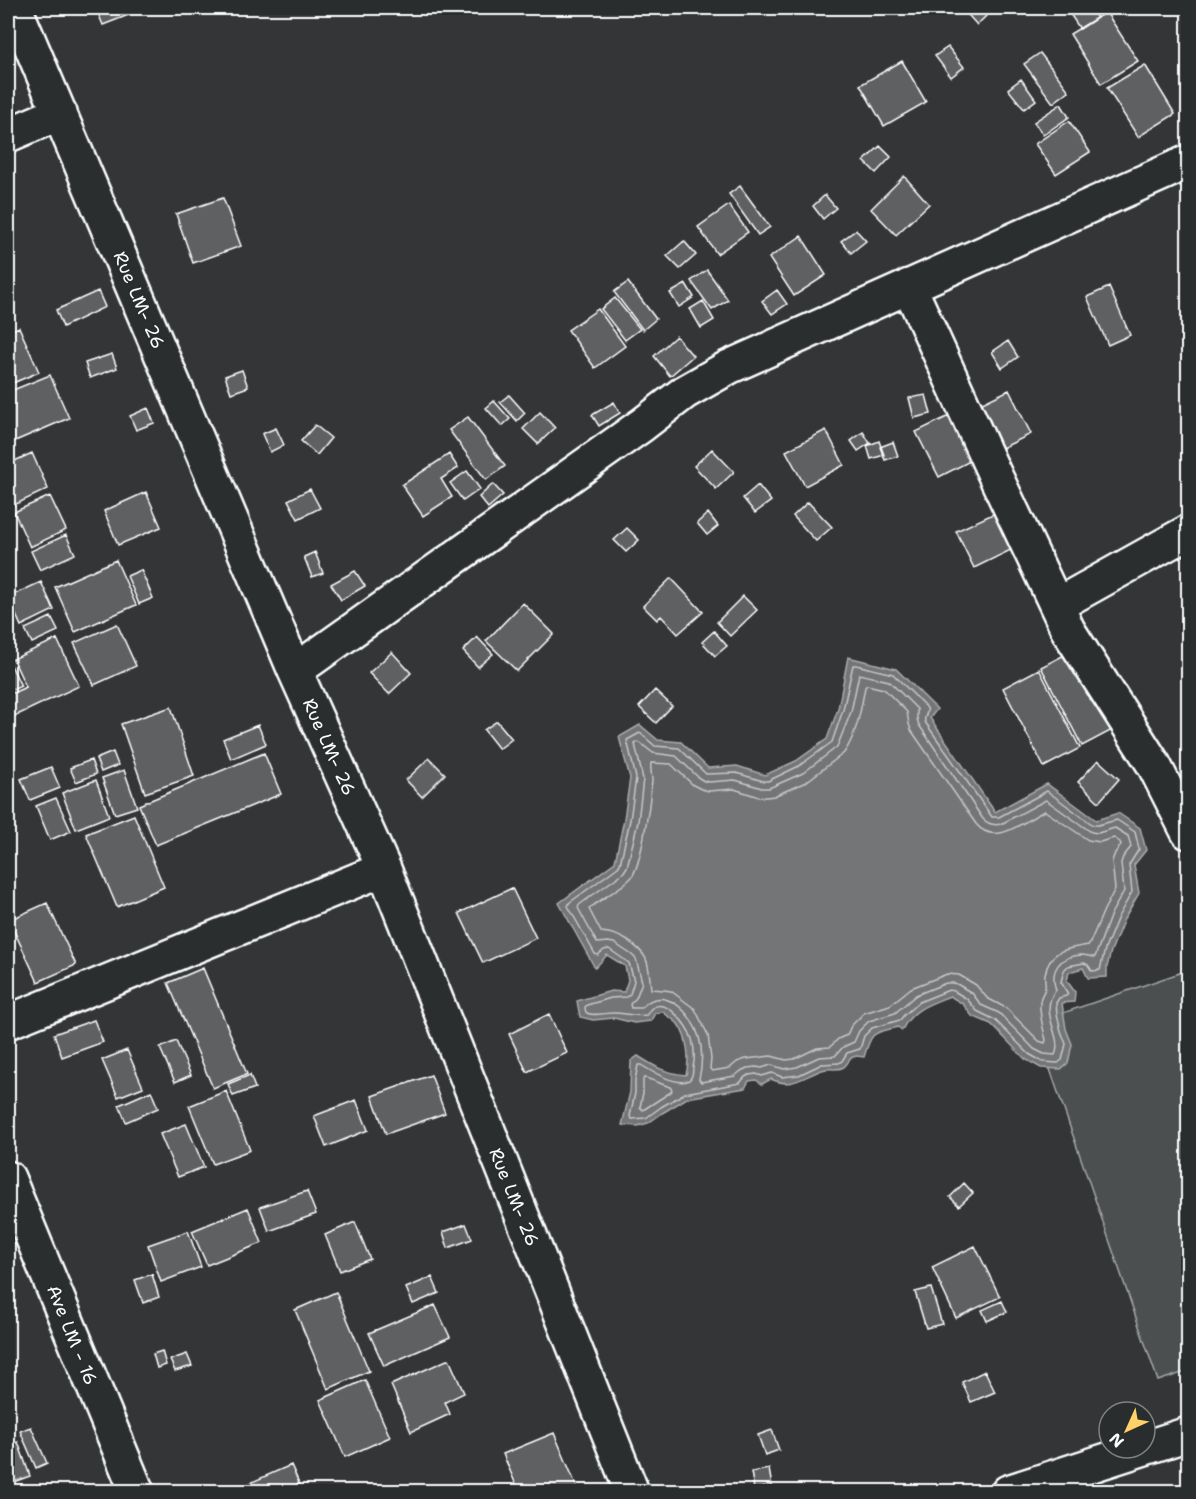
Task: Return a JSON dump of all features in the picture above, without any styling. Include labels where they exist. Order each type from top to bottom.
[{"type":"street","name":"Rue LM- 26","points":[[15,8],[296,671],[384,869],[632,1491]]},
{"type":"street","points":[[8,135],[60,113]]},
{"type":"street","points":[[296,671],[685,392],[729,367],[1188,162]]},
{"type":"street","points":[[909,286],[1068,630],[1154,765],[1188,832]]},
{"type":"street","points":[[1056,604],[1188,532]]},
{"type":"street","points":[[8,1022],[384,869]]},
{"type":"street","name":"Ave LM - 16","points":[[8,1178],[137,1491]]},
{"type":"street","points":[[1008,1491],[1188,1434]]},
{"type":"shaded area","points":[[1188,970],[1188,1371],[1158,1381],[1034,1023]]},
{"type":"water","points":[[848,657],[896,669],[937,709],[930,718],[995,812],[1047,784],[1096,820],[1118,813],[1140,828],[1146,850],[1134,865],[1139,893],[1124,919],[1111,951],[1107,977],[1088,978],[1083,968],[1069,972],[1067,981],[1075,992],[1074,1002],[1062,1003],[1066,1029],[1072,1044],[1068,1063],[1061,1069],[1041,1068],[1025,1059],[991,1024],[972,1016],[963,1004],[950,996],[916,1012],[902,1030],[898,1027],[874,1035],[864,1057],[850,1058],[841,1068],[822,1070],[797,1081],[785,1083],[771,1079],[762,1084],[756,1080],[749,1081],[745,1088],[687,1098],[648,1123],[638,1126],[622,1125],[630,1092],[631,1061],[638,1056],[660,1069],[686,1075],[688,1056],[681,1030],[676,1022],[663,1012],[655,1013],[651,1021],[634,1023],[614,1018],[593,1020],[580,1017],[577,1001],[611,991],[624,992],[628,980],[625,966],[607,955],[595,968],[559,903],[615,862],[630,778],[619,737],[640,725],[658,740],[681,742],[708,768],[737,766],[765,775],[796,761],[827,739],[838,709]]},
{"type":"building","points":[[113,8],[128,8],[131,14],[103,25],[98,13]]},
{"type":"building","points":[[962,8],[986,8],[990,12],[977,25]]},
{"type":"building","points":[[1080,8],[1090,8],[1097,18],[1080,29],[1070,14]]},
{"type":"building","points":[[1106,12],[1138,61],[1101,84],[1070,34]]},
{"type":"building","points":[[948,47],[964,67],[951,77],[935,56]]},
{"type":"building","points":[[1040,53],[1069,91],[1053,103],[1024,64]]},
{"type":"building","points":[[902,61],[926,102],[884,126],[860,85]]},
{"type":"building","points":[[1145,65],[1175,114],[1138,137],[1107,88]]},
{"type":"building","points":[[1021,79],[1036,100],[1024,109],[1008,89]]},
{"type":"building","points":[[1061,104],[1069,117],[1043,135],[1034,122]]},
{"type":"building","points":[[1069,121],[1090,152],[1056,174],[1035,144]]},
{"type":"building","points":[[880,146],[891,157],[876,173],[864,161]]},
{"type":"building","points":[[904,176],[929,204],[896,235],[871,209]]},
{"type":"building","points":[[740,186],[770,227],[758,235],[729,194]]},
{"type":"building","points":[[825,195],[836,208],[823,219],[813,206]]},
{"type":"building","points":[[223,198],[241,246],[193,263],[176,214]]},
{"type":"building","points":[[729,205],[748,232],[717,254],[698,227]]},
{"type":"building","points":[[856,230],[866,241],[851,253],[841,241]]},
{"type":"building","points":[[801,236],[826,275],[794,296],[769,258]]},
{"type":"building","points":[[684,241],[696,255],[680,269],[667,256]]},
{"type":"building","points":[[707,270],[728,300],[712,310],[691,281]]},
{"type":"building","points":[[628,282],[656,319],[643,330],[614,292]]},
{"type":"building","points":[[686,284],[694,297],[679,307],[670,293]]},
{"type":"building","points":[[1109,287],[1130,335],[1108,345],[1087,297]]},
{"type":"building","points":[[777,290],[787,304],[772,314],[762,301]]},
{"type":"building","points":[[98,291],[105,307],[63,327],[56,310]]},
{"type":"building","points":[[615,298],[640,329],[625,340],[601,309]]},
{"type":"building","points":[[703,301],[714,320],[701,328],[690,309]]},
{"type":"building","points":[[598,309],[625,346],[595,368],[568,330]]},
{"type":"building","points":[[19,327],[39,372],[8,385],[8,332]]},
{"type":"building","points":[[676,336],[693,356],[670,376],[654,356]]},
{"type":"building","points":[[1008,341],[1018,357],[1002,368],[992,352]]},
{"type":"building","points":[[112,354],[117,368],[90,378],[85,363]]},
{"type":"building","points":[[242,370],[248,387],[231,393],[225,376]]},
{"type":"building","points":[[50,375],[69,418],[8,444],[8,392]]},
{"type":"building","points":[[1009,390],[1031,434],[996,451],[974,407]]},
{"type":"building","points":[[509,395],[525,413],[517,421],[500,402]]},
{"type":"building","points":[[926,395],[931,414],[914,418],[909,398]]},
{"type":"building","points":[[494,401],[510,419],[502,426],[486,408]]},
{"type":"building","points":[[614,402],[620,413],[599,426],[592,415]]},
{"type":"building","points":[[148,408],[154,423],[136,430],[130,416]]},
{"type":"building","points":[[540,412],[555,428],[538,444],[523,429]]},
{"type":"building","points":[[951,415],[974,459],[939,477],[916,432]]},
{"type":"building","points":[[468,417],[505,466],[486,480],[449,430]]},
{"type":"building","points":[[315,425],[331,438],[317,455],[301,441]]},
{"type":"building","points":[[276,428],[284,445],[270,452],[262,434]]},
{"type":"building","points":[[826,430],[844,465],[805,486],[786,451]]},
{"type":"building","points":[[863,432],[870,443],[858,451],[851,441]]},
{"type":"building","points":[[879,441],[884,455],[871,459],[867,446]]},
{"type":"building","points":[[893,442],[898,456],[885,460],[880,447]]},
{"type":"building","points":[[712,449],[734,472],[716,489],[694,466]]},
{"type":"building","points":[[32,453],[48,489],[12,506],[8,495],[8,464]]},
{"type":"building","points":[[449,454],[458,468],[441,479],[452,497],[423,516],[402,485]]},
{"type":"building","points":[[467,471],[480,489],[463,501],[450,483]]},
{"type":"building","points":[[493,484],[503,495],[488,508],[479,497]]},
{"type":"building","points":[[758,485],[771,501],[755,513],[743,498]]},
{"type":"building","points":[[310,489],[320,508],[298,519],[288,500]]},
{"type":"building","points":[[146,492],[161,527],[118,545],[104,511]]},
{"type":"building","points":[[50,496],[66,530],[30,547],[14,512]]},
{"type":"building","points":[[808,502],[832,527],[816,541],[793,516]]},
{"type":"building","points":[[1006,508],[1023,544],[974,568],[956,531]]},
{"type":"building","points":[[708,513],[718,526],[707,535],[697,523]]},
{"type":"building","points":[[627,528],[639,540],[626,552],[614,540]]},
{"type":"building","points":[[66,535],[75,554],[40,570],[31,551]]},
{"type":"building","points":[[315,552],[323,573],[312,577],[304,557]]},
{"type":"building","points":[[116,560],[136,605],[75,632],[55,587]]},
{"type":"building","points":[[141,570],[153,598],[139,604],[127,576]]},
{"type":"building","points":[[355,571],[365,586],[341,600],[331,584]]},
{"type":"building","points":[[671,578],[703,612],[678,634],[661,616],[657,620],[643,606]]},
{"type":"building","points":[[41,582],[54,610],[21,626],[8,597]]},
{"type":"building","points":[[743,596],[757,610],[730,636],[717,622]]},
{"type":"building","points":[[523,603],[554,634],[517,671],[486,641]]},
{"type":"building","points":[[51,617],[58,631],[32,643],[25,629]]},
{"type":"building","points":[[117,624],[136,666],[94,685],[74,643]]},
{"type":"building","points":[[714,631],[727,646],[715,656],[702,642]]},
{"type":"building","points":[[477,637],[493,654],[478,667],[463,651]]},
{"type":"building","points":[[57,639],[79,686],[15,716],[8,695],[26,687],[13,659]]},
{"type":"building","points":[[1078,648],[1118,727],[1082,746],[1041,667]]},
{"type":"building","points":[[392,652],[411,673],[389,694],[369,673]]},
{"type":"building","points":[[8,659],[21,686],[8,692]]},
{"type":"building","points":[[1039,669],[1080,748],[1044,767],[1003,688]]},
{"type":"building","points":[[655,690],[672,706],[656,723],[639,707]]},
{"type":"building","points":[[171,707],[194,776],[145,793],[121,724]]},
{"type":"building","points":[[497,721],[512,739],[499,749],[484,730]]},
{"type":"building","points":[[258,725],[266,744],[231,759],[223,739]]},
{"type":"building","points":[[113,752],[118,765],[101,772],[96,759]]},
{"type":"building","points":[[264,753],[281,794],[156,845],[139,805]]},
{"type":"building","points":[[429,758],[445,774],[422,797],[406,780]]},
{"type":"building","points":[[91,760],[96,774],[76,782],[70,768]]},
{"type":"building","points":[[1098,760],[1119,779],[1099,802],[1078,782]]},
{"type":"building","points":[[51,767],[60,788],[30,800],[21,779]]},
{"type":"building","points":[[124,770],[137,807],[115,814],[102,778]]},
{"type":"building","points":[[96,780],[109,816],[76,829],[62,793]]},
{"type":"building","points":[[56,798],[71,831],[50,840],[36,806]]},
{"type":"building","points":[[134,815],[164,887],[117,907],[86,834]]},
{"type":"building","points":[[512,888],[536,938],[483,963],[459,913]]},
{"type":"building","points":[[47,903],[76,965],[38,982],[9,920]]},
{"type":"building","points":[[203,968],[247,1074],[213,1088],[168,983]]},
{"type":"building","points":[[549,1014],[567,1053],[527,1072],[509,1034]]},
{"type":"building","points":[[94,1020],[103,1042],[62,1057],[54,1034]]},
{"type":"building","points":[[176,1041],[191,1075],[175,1082],[160,1048]]},
{"type":"building","points":[[127,1050],[143,1087],[118,1097],[102,1060]]},
{"type":"building","points":[[250,1075],[255,1088],[233,1096],[228,1084]]},
{"type":"building","points":[[431,1075],[445,1113],[386,1134],[372,1096]]},
{"type":"building","points":[[151,1091],[158,1108],[126,1122],[119,1105]]},
{"type":"building","points":[[226,1091],[250,1150],[213,1164],[189,1106]]},
{"type":"building","points":[[356,1100],[368,1130],[326,1147],[314,1116]]},
{"type":"building","points":[[186,1124],[204,1167],[178,1177],[160,1134]]},
{"type":"building","points":[[964,1183],[973,1193],[959,1206],[950,1197]]},
{"type":"building","points":[[307,1191],[316,1214],[269,1231],[260,1207]]},
{"type":"building","points":[[248,1208],[262,1243],[207,1265],[192,1231]]},
{"type":"building","points":[[355,1222],[370,1259],[340,1271],[325,1235]]},
{"type":"building","points":[[466,1224],[472,1239],[448,1248],[443,1232]]},
{"type":"building","points":[[188,1231],[201,1267],[161,1282],[148,1245]]},
{"type":"building","points":[[975,1246],[1000,1297],[956,1318],[932,1267]]},
{"type":"building","points":[[152,1274],[159,1297],[143,1303],[135,1280]]},
{"type":"building","points":[[432,1277],[439,1293],[413,1304],[406,1288]]},
{"type":"building","points":[[931,1288],[942,1324],[926,1328],[915,1292]]},
{"type":"building","points":[[336,1292],[369,1371],[328,1389],[295,1310]]},
{"type":"building","points":[[1002,1301],[1007,1312],[987,1321],[982,1310]]},
{"type":"building","points":[[435,1305],[450,1337],[384,1366],[369,1333]]},
{"type":"building","points":[[162,1351],[166,1365],[157,1368],[153,1354]]},
{"type":"building","points":[[187,1354],[192,1366],[175,1371],[170,1360]]},
{"type":"building","points":[[449,1359],[464,1393],[445,1402],[450,1414],[411,1432],[391,1385]]},
{"type":"building","points":[[985,1371],[995,1392],[971,1402],[962,1382]]},
{"type":"building","points":[[365,1380],[390,1437],[345,1457],[320,1400]]},
{"type":"building","points":[[31,1427],[47,1463],[36,1468],[20,1431]]},
{"type":"building","points":[[772,1430],[779,1450],[765,1455],[758,1435]]},
{"type":"building","points":[[554,1433],[579,1492],[519,1492],[503,1454]]},
{"type":"building","points":[[18,1442],[30,1476],[8,1484],[8,1445]]},
{"type":"building","points":[[291,1465],[303,1492],[246,1492],[243,1486]]},
{"type":"building","points":[[769,1469],[772,1486],[754,1489],[751,1472]]}]
